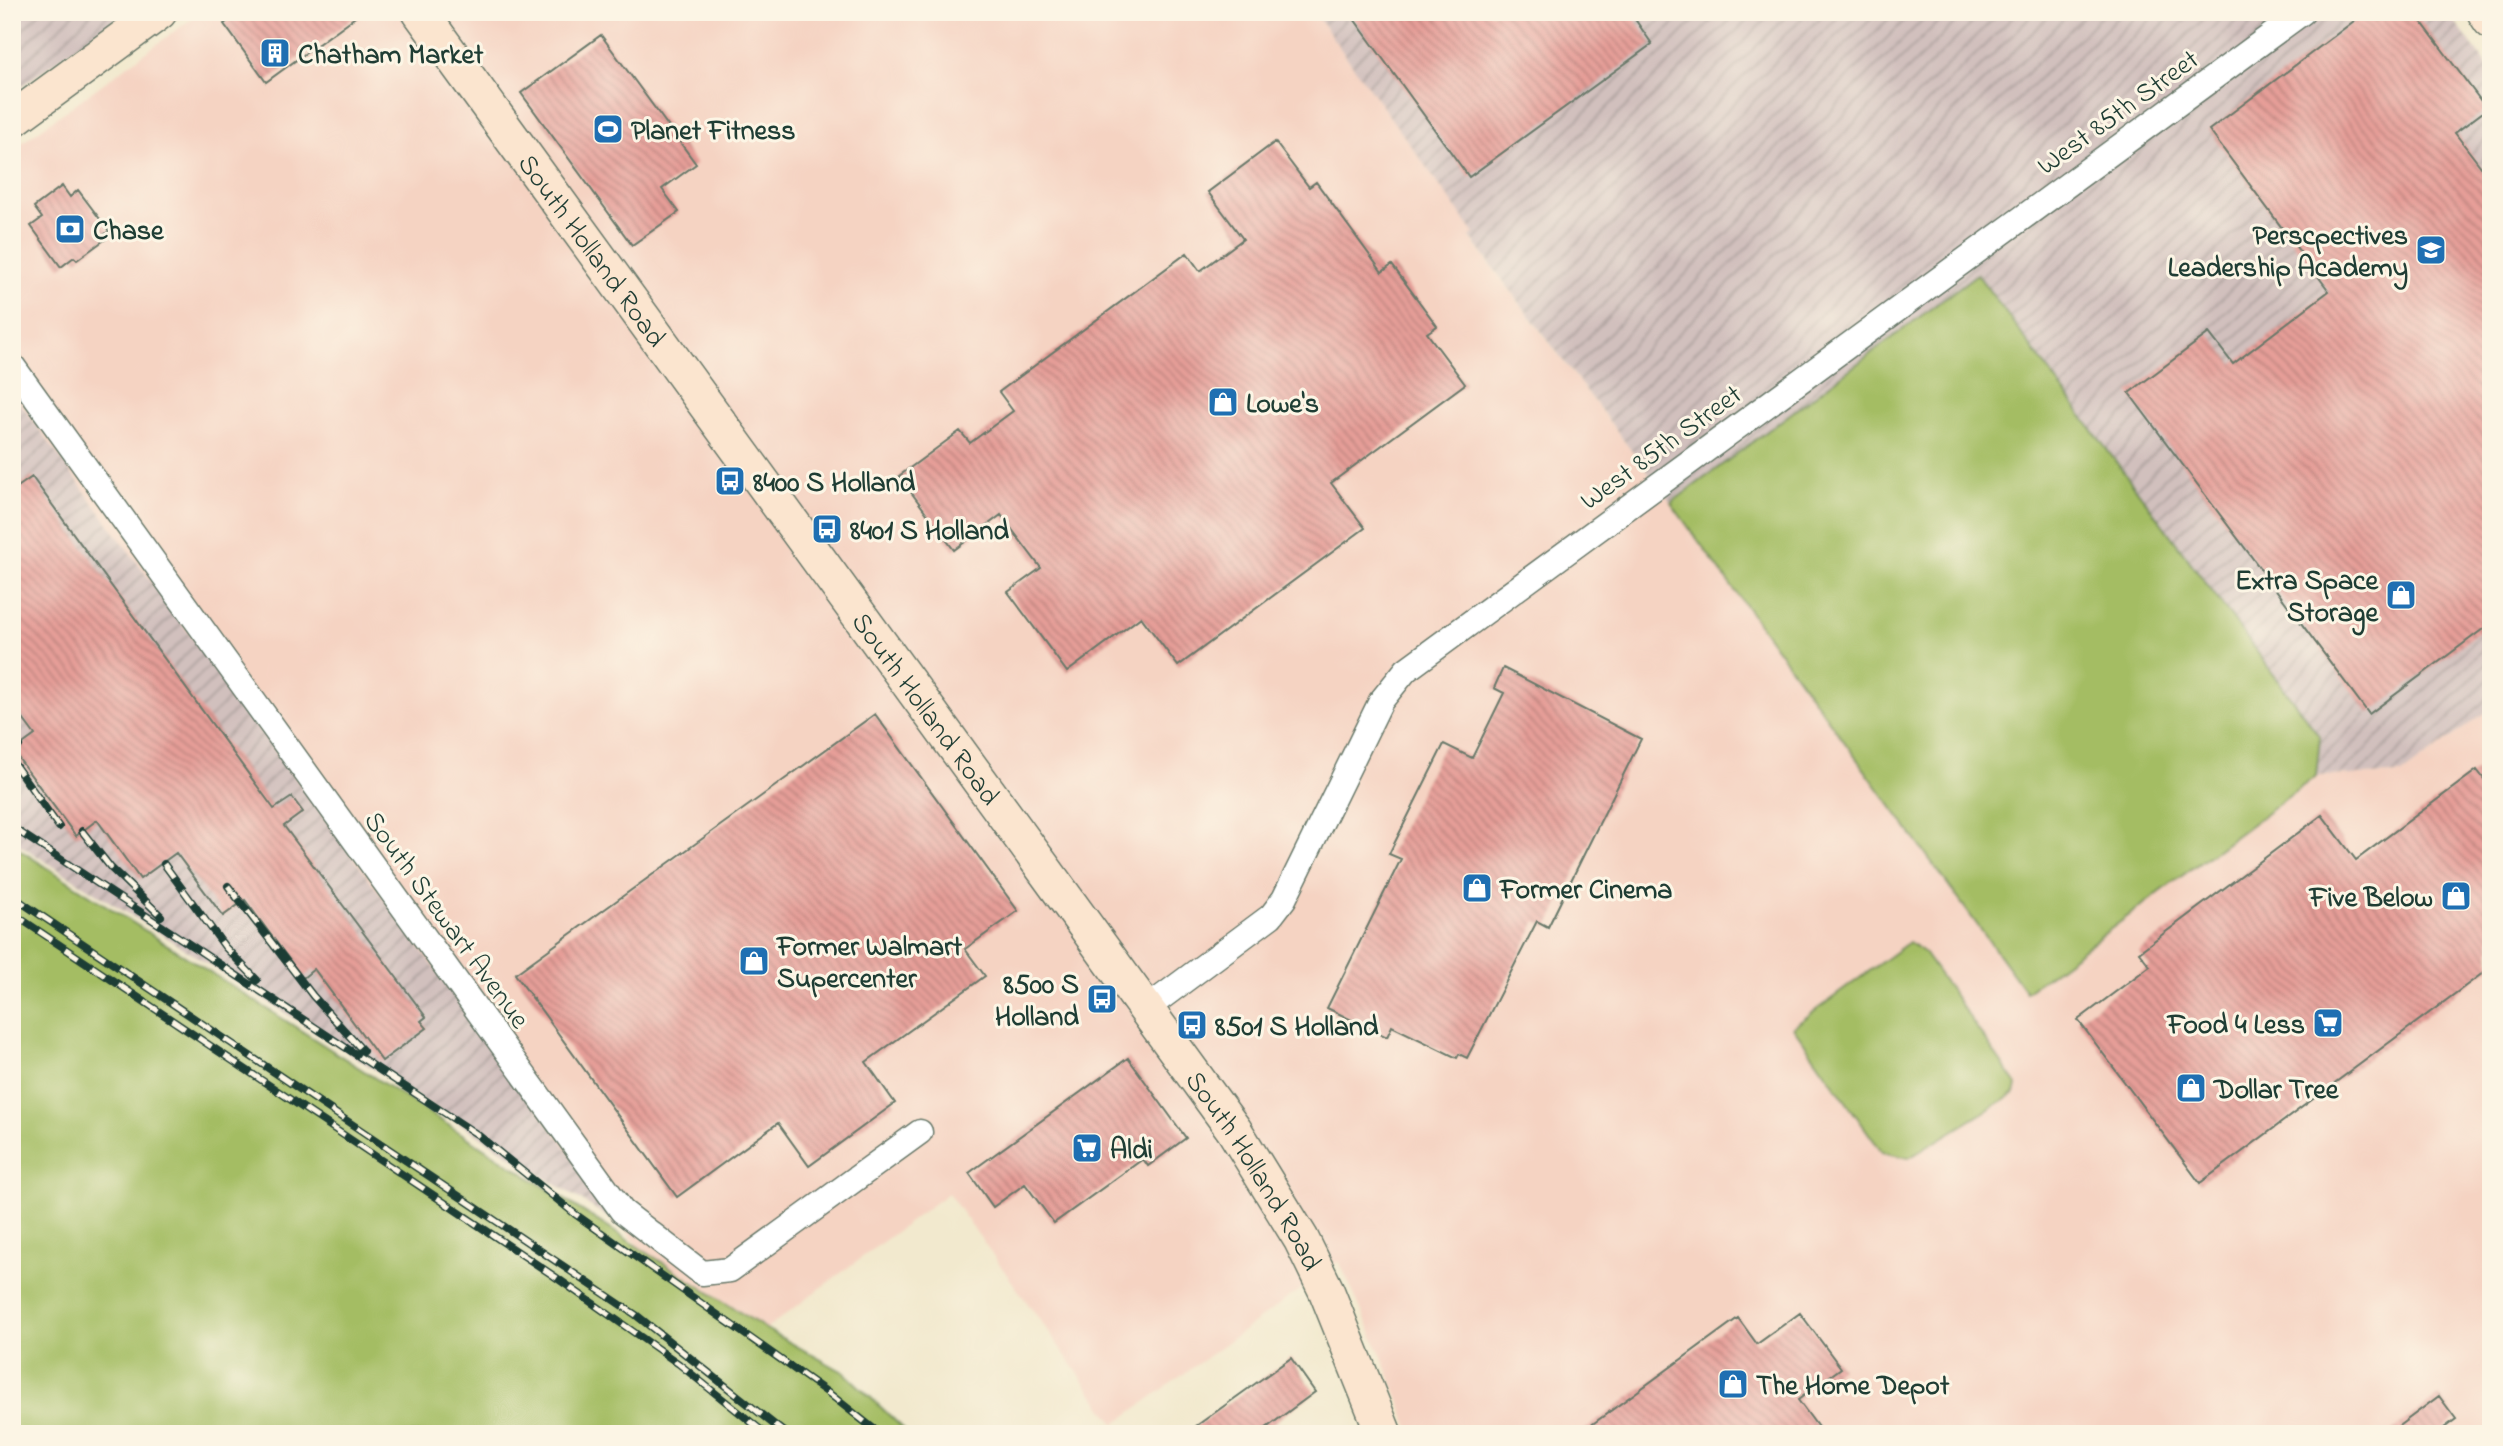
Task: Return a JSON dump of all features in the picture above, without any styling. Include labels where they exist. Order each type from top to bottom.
[{"type":"main road","points":[[12,120],[159,12]]},
{"type":"main road","name":"South Holland Road","points":[[420,12],[1234,1130],[1301,1239],[1326,1290],[1384,1434]]},
{"type":"main road","points":[[2485,12],[2491,21]]},
{"type":"street","name":"West 85th Street","points":[[1146,1009],[1271,916],[1284,899],[1381,701],[1405,670],[2302,12]]},
{"type":"street","name":"South Stewart Avenue","points":[[12,365],[622,1211],[702,1273],[730,1270],[920,1132]]},
{"type":"shaded area","points":[[12,12],[124,12],[12,93]]},
{"type":"shaded area","name":"Chatham Market","points":[[201,12],[1314,12],[1475,233],[1470,238],[1671,503],[2026,992],[2316,776],[2402,774],[2491,708],[2491,1434],[1412,1434],[1381,1354],[1339,1261],[1115,1424],[948,1193],[766,1329],[640,1249],[12,392],[12,150]]},
{"type":"shaded area","points":[[1314,12],[2448,12],[2491,71],[2491,708],[2402,774],[2316,776],[2320,736],[1977,274],[1671,503],[1470,237],[1474,233]]},
{"type":"shaded area","points":[[12,392],[625,1228],[12,840]]},
{"type":"green space","points":[[1977,274],[2320,737],[2316,776],[2026,992],[1671,503]]},
{"type":"green space","points":[[12,845],[766,1329],[845,1373],[909,1434],[12,1434]]},
{"type":"green space","points":[[1909,942],[1924,953],[2017,1085],[2015,1093],[1909,1158],[1882,1152],[1793,1027]]},
{"type":"building","name":"Chatham Market","points":[[240,12],[362,12],[266,82],[224,24]]},
{"type":"building","points":[[1349,12],[1630,12],[1652,44],[1469,177]]},
{"type":"building","points":[[2366,12],[2414,12],[2487,109],[2455,133],[2491,180],[2491,397],[2483,403],[2491,414],[2491,623],[2369,714],[2129,393],[2209,333],[2233,364],[2329,291],[2209,130]]},
{"type":"building","name":"Planet Fitness","points":[[601,35],[696,164],[662,189],[679,212],[632,245],[521,93]]},
{"type":"building","name":"Lowe's","points":[[1275,142],[1309,187],[1316,182],[1382,272],[1392,265],[1437,326],[1427,333],[1465,384],[1331,483],[1365,528],[1178,666],[1141,617],[1067,672],[1008,592],[1041,568],[1001,515],[954,550],[899,476],[960,431],[970,443],[1013,411],[999,392],[1187,253],[1200,271],[1243,239],[1208,192]]},
{"type":"building","name":"Chase","points":[[62,186],[70,197],[78,190],[109,231],[104,235],[107,238],[77,260],[74,257],[61,267],[31,226],[42,218],[34,207]]},
{"type":"building","points":[[32,477],[274,809],[292,797],[303,812],[284,826],[426,1017],[421,1021],[427,1028],[382,1061],[314,969],[303,978],[245,900],[223,916],[176,853],[140,879],[97,820],[76,836],[13,751],[35,735],[12,704],[12,491]]},
{"type":"building","name":"Former Cinema","points":[[1503,668],[1641,739],[1548,927],[1537,921],[1467,1058],[1459,1054],[1457,1058],[1392,1026],[1387,1037],[1327,1008],[1401,859],[1389,854],[1444,744],[1472,758],[1504,693],[1494,688]]},
{"type":"building","name":"Former Walmart Supercenter","points":[[875,714],[1018,911],[965,949],[985,976],[866,1062],[895,1103],[809,1166],[778,1123],[677,1197],[515,974]]},
{"type":"building","points":[[2477,770],[2491,788],[2491,967],[2200,1183],[2078,1020],[2150,966],[2139,952],[2322,815],[2356,860]]},
{"type":"building","name":"Aldi","points":[[1128,1058],[1186,1138],[1148,1166],[1143,1159],[1054,1223],[1025,1184],[993,1207],[969,1173]]},
{"type":"building","name":"The Home Depot","points":[[1800,1313],[1841,1368],[1798,1400],[1823,1434],[1579,1434],[1738,1318],[1757,1344]]},
{"type":"building","points":[[1291,1358],[1315,1392],[1258,1434],[1185,1434]]},
{"type":"building","points":[[2439,1396],[2456,1419],[2436,1434],[2388,1434]]},
{"type":"railway","points":[[12,736],[19,746]]},
{"type":"railway","points":[[12,761],[59,827]]},
{"type":"railway","points":[[12,827],[478,1135],[575,1214],[831,1395],[880,1434]]},
{"type":"railway","points":[[82,831],[111,868],[161,916]]},
{"type":"railway","points":[[164,864],[225,947],[257,980]]},
{"type":"railway","points":[[228,886],[313,996],[363,1051]]},
{"type":"railway","points":[[12,896],[636,1315],[786,1434]]},
{"type":"railway","points":[[12,913],[554,1276],[679,1364],[766,1434]]},
{"type":"place","name":"Chatham Market","points":[[275,53]]},
{"type":"place","name":"Planet Fitness","points":[[608,129]]},
{"type":"place","name":"Chase","points":[[70,229]]},
{"type":"place","name":"Perscpectives Leadership Academy","points":[[2431,250]]},
{"type":"place","name":"Lowe's","points":[[1223,402]]},
{"type":"place","name":"8400 S Holland","points":[[730,481]]},
{"type":"place","name":"8401 S Holland","points":[[827,529]]},
{"type":"place","name":"Extra Space Storage","points":[[2401,595]]},
{"type":"place","name":"Former Cinema","points":[[1477,888]]},
{"type":"place","name":"Five Below","points":[[2456,896]]},
{"type":"place","name":"Former Walmart Supercenter","points":[[754,961]]},
{"type":"place","name":"8500 S Holland","points":[[1102,999]]},
{"type":"place","name":"Food 4 Less","points":[[2328,1023]]},
{"type":"place","name":"8501 S Holland","points":[[1192,1025]]},
{"type":"place","name":"Dollar Tree","points":[[2191,1088]]},
{"type":"place","name":"Aldi","points":[[1087,1148]]},
{"type":"place","name":"The Home Depot","points":[[1733,1384]]}]
